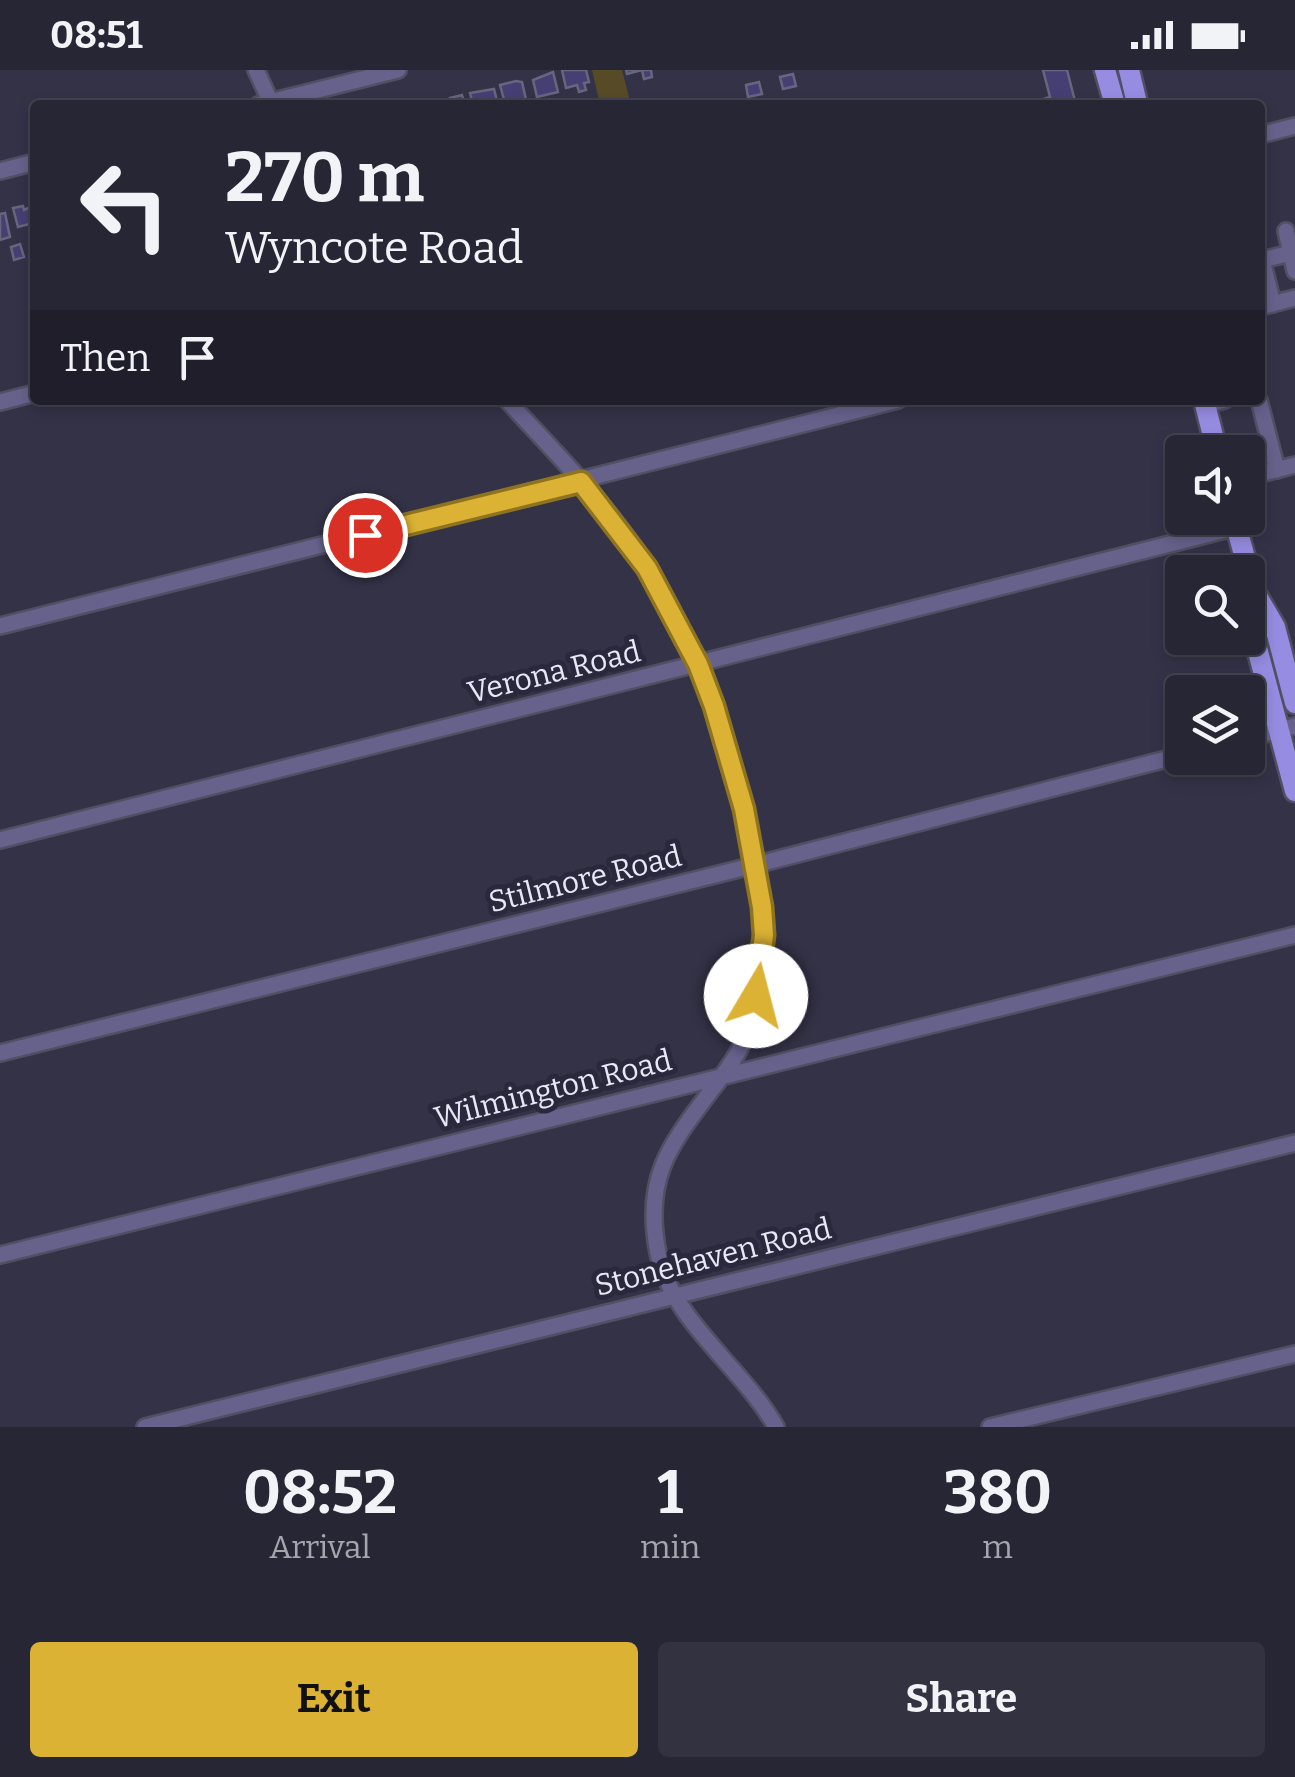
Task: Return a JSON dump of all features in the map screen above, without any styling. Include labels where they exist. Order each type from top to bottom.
[{"type":"main road","points":[[1105,70],[1114,100]]},
{"type":"main road","points":[[1129,70],[1136,100]]},
{"type":"main road","points":[[1212,405],[1216,435]]},
{"type":"main road","points":[[1265,608],[1275,627],[1295,703]]},
{"type":"main road","points":[[1261,655],[1287,728],[1295,791]]},
{"type":"street","points":[[256,70],[266,100]]},
{"type":"street","points":[[282,100],[398,70]]},
{"type":"street","points":[[1265,134],[1295,126]]},
{"type":"street","points":[[0,170],[30,163]]},
{"type":"street","points":[[1286,231],[1295,271]]},
{"type":"street","points":[[1265,259],[1291,254]]},
{"type":"street","points":[[1266,306],[1295,298]]},
{"type":"street","points":[[0,402],[30,394]]},
{"type":"street","points":[[512,405],[581,482],[647,568],[698,664],[730,753],[755,866],[764,935],[762,963],[741,1047],[668,1149],[654,1202],[655,1232],[672,1296],[747,1385],[776,1427]]},
{"type":"street","points":[[0,626],[879,405]]},
{"type":"street","points":[[1260,405],[1277,470]]},
{"type":"street","points":[[1265,473],[1295,465]]},
{"type":"street","name":"Verona Road","points":[[0,840],[698,664],[1187,535]]},
{"type":"street","name":"Stilmore Road","points":[[0,1053],[755,866],[1165,759]]},
{"type":"street","name":"Wilmington Road","points":[[0,1255],[1295,935]]},
{"type":"street","name":"Stonehaven Road","points":[[145,1427],[1295,1142]]},
{"type":"street","points":[[990,1427],[1295,1354]]},
{"type":"shaded area","points":[[592,70],[622,70],[630,100],[599,100]]},
{"type":"building","points":[[562,70],[586,70],[586,90],[579,92],[577,85],[566,88]]},
{"type":"building","points":[[642,70],[651,70],[652,77],[644,79]]},
{"type":"building","points":[[1043,70],[1067,70],[1075,100],[1040,100],[1050,97]]},
{"type":"building","points":[[553,72],[558,92],[537,97],[533,80]]},
{"type":"building","points":[[793,74],[796,86],[783,89],[780,77]]},
{"type":"building","points":[[522,82],[526,100],[504,100],[500,85]]},
{"type":"building","points":[[759,82],[762,94],[748,97],[746,85]]},
{"type":"building","points":[[494,89],[497,100],[472,100],[470,93]]},
{"type":"building","points":[[23,206],[24,210],[30,207],[30,228],[29,224],[18,227],[13,208]]},
{"type":"building","points":[[5,213],[10,237],[0,240],[0,214]]},
{"type":"building","points":[[20,244],[24,257],[14,260],[11,247]]},
{"type":"route","points":[[365,535],[581,482],[647,568],[698,664],[714,706],[744,809],[762,907],[764,935],[756,996]]}]
